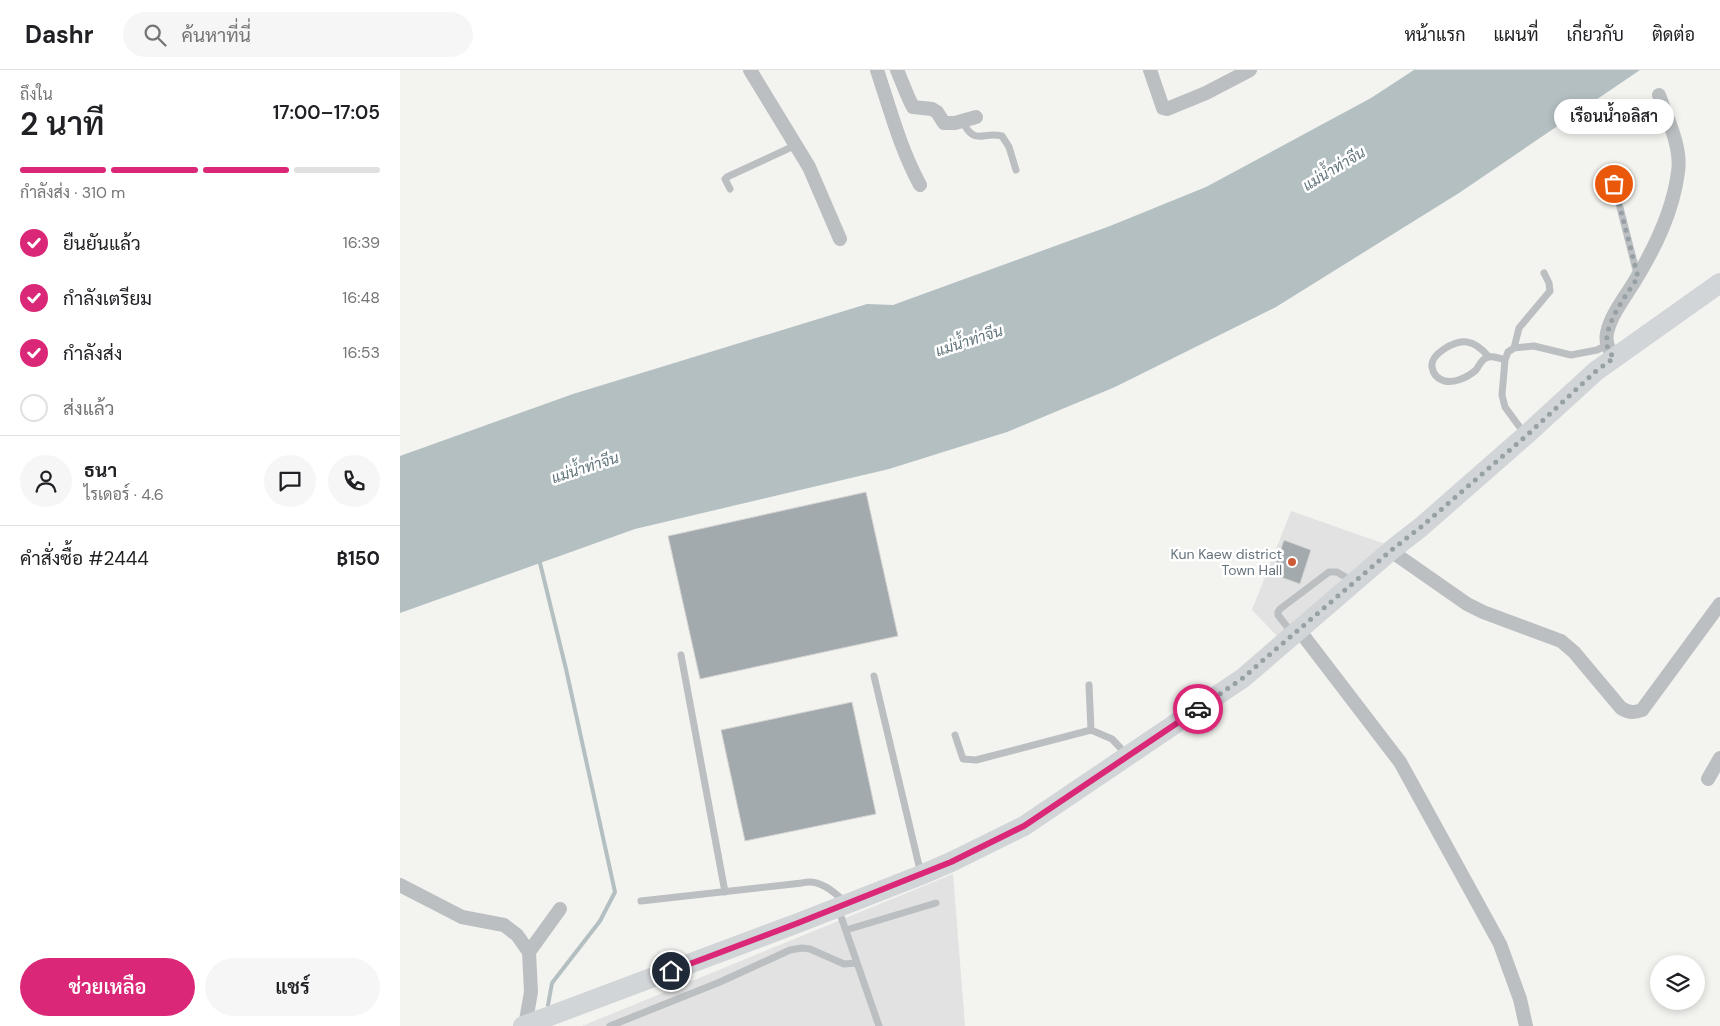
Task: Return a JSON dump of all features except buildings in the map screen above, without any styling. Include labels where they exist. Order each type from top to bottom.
[{"type":"main road","points":[[525,1026],[843,906],[951,862],[1024,826],[1243,678],[1526,436],[1596,371],[1610,352],[1720,283]]},
{"type":"street","points":[[750,70],[809,167],[840,239]]},
{"type":"street","points":[[877,70],[894,128],[920,185]]},
{"type":"street","points":[[897,70],[914,107],[936,112],[944,123],[955,123],[976,116]]},
{"type":"street","points":[[1150,70],[1161,102],[1164,108],[1167,109],[1206,93],[1250,70]]},
{"type":"street","points":[[1610,352],[1607,334],[1611,321],[1652,252],[1673,200],[1679,171],[1676,145],[1659,95]]},
{"type":"street","points":[[1391,551],[1467,604],[1483,612],[1546,634],[1561,642],[1574,652],[1621,708],[1627,712],[1634,713],[1642,710],[1720,604]]},
{"type":"street","points":[[1296,633],[1400,762],[1500,944],[1520,999],[1526,1026]]},
{"type":"street","points":[[1708,779],[1720,758]]},
{"type":"street","points":[[400,885],[462,917],[504,924],[517,934],[529,952],[532,992],[525,1026]]},
{"type":"street","points":[[529,952],[560,909]]},
{"type":"lane","points":[[962,121],[968,132],[976,137],[1002,136],[1009,147],[1016,170]]},
{"type":"lane","points":[[730,189],[725,180],[727,177],[796,145]]},
{"type":"lane","points":[[1614,184],[1638,277]]},
{"type":"lane","points":[[1514,348],[1519,328],[1550,291],[1549,283],[1544,273]]},
{"type":"lane","points":[[1489,357],[1483,350],[1474,345],[1460,342],[1438,354],[1432,361],[1432,368],[1436,377],[1444,382],[1453,382],[1475,371],[1483,360],[1489,357],[1505,360]]},
{"type":"lane","points":[[1526,436],[1505,407],[1502,395],[1505,360],[1508,352],[1514,348],[1534,346],[1571,355],[1597,350],[1610,352]]},
{"type":"lane","points":[[1296,633],[1278,615],[1280,609],[1329,572],[1337,572],[1355,583]]},
{"type":"lane","points":[[681,655],[725,892]]},
{"type":"lane","points":[[874,676],[921,874]]},
{"type":"lane","points":[[1089,685],[1091,730]]},
{"type":"lane","points":[[955,736],[963,759],[976,760],[1091,730],[1112,739],[1127,756]]},
{"type":"lane","points":[[641,901],[802,884],[809,881],[830,889],[843,906],[846,930],[879,1026]]},
{"type":"lane","points":[[846,930],[936,903]]},
{"type":"lane","points":[[610,1026],[720,982],[790,950],[810,948],[844,964],[857,963]]},
{"type":"shaded area","points":[[1291,511],[1385,544],[1279,638],[1252,610]]},
{"type":"shaded area","points":[[953,874],[965,1026],[582,1026]]},
{"type":"water","name":"แม่น้ำท่าจีน","points":[[1414,70],[1640,70],[1459,193],[1276,307],[1115,387],[1007,432],[889,469],[635,529],[400,613],[400,456],[573,394],[867,304],[893,305],[1110,226],[1206,187],[1371,98]]},
{"type":"waterway","points":[[539,559],[566,669],[615,892],[600,921],[552,983],[548,1005]]},
{"type":"way so far","points":[[1198,709],[1243,678],[1421,527],[1526,436],[1596,371],[1614,358],[1607,345],[1607,334],[1611,321],[1638,277],[1614,184]]},
{"type":"place","name":"เรือนน้ำอลิสา","points":[[1614,184]]},
{"type":"place","name":"Kun Kaew district Town Hall","points":[[1292,562]]},
{"type":"route","points":[[671,971],[951,862],[1024,826],[1198,709]]}]
